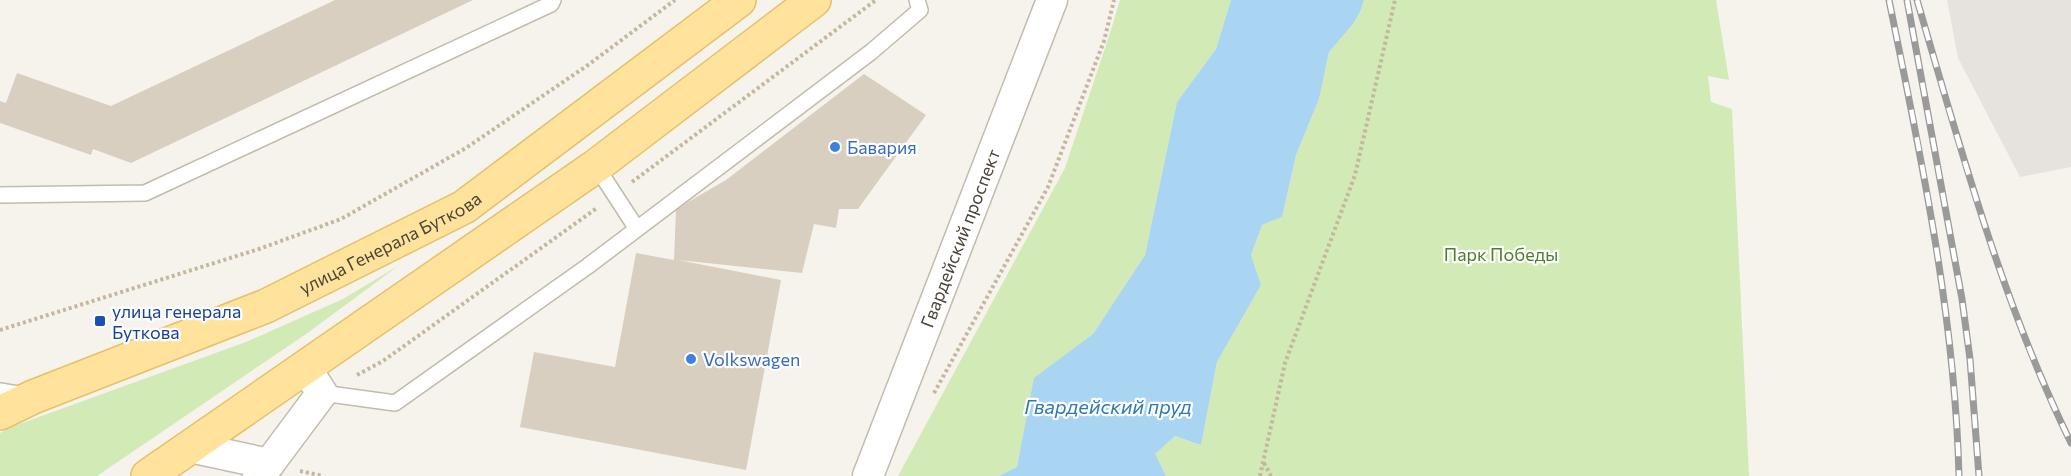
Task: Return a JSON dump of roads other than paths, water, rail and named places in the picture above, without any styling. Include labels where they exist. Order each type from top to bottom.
[{"type":"main road","name":"улица Генерала Буткова","points":[[0,413],[33,397],[266,306],[464,207],[739,0]]},
{"type":"main road","points":[[148,476],[190,447],[314,380],[814,0]]},
{"type":"street","name":"Гвардейский проспект","points":[[868,476],[1052,0]]},
{"type":"street","points":[[190,447],[263,470],[314,380]]},
{"type":"lane","points":[[0,195],[145,193],[551,4],[553,0]]},
{"type":"lane","points":[[314,380],[395,403],[579,273],[871,52],[921,10],[917,0]]},
{"type":"lane","points":[[596,166],[637,229]]},
{"type":"lane","points":[[0,391],[33,397]]},
{"type":"water","name":"Гвардейский пруд","points":[[1231,0],[1364,0],[1353,24],[1329,52],[1319,99],[1296,155],[1282,217],[1262,225],[1251,255],[1261,285],[1217,362],[1201,445],[1175,436],[1155,454],[1166,476],[999,476],[1017,467],[1034,378],[1093,334],[1145,255],[1177,102],[1216,49]]},
{"type":"railway","points":[[1889,0],[1924,177],[1944,296],[1951,356],[1959,476]]},
{"type":"railway","points":[[1907,0],[1962,299],[1970,359],[1979,476]]},
{"type":"railway","points":[[1917,0],[1967,169],[2004,280],[2046,390],[2071,443]]},
{"type":"place","name":"Бавария","points":[[835,147]]},
{"type":"place","name":"улица генерала Буткова","points":[[100,321]]},
{"type":"place","name":"Volkswagen","points":[[691,359]]},
{"type":"park label","name":"Парк Победы","points":[[1501,254]]}]
